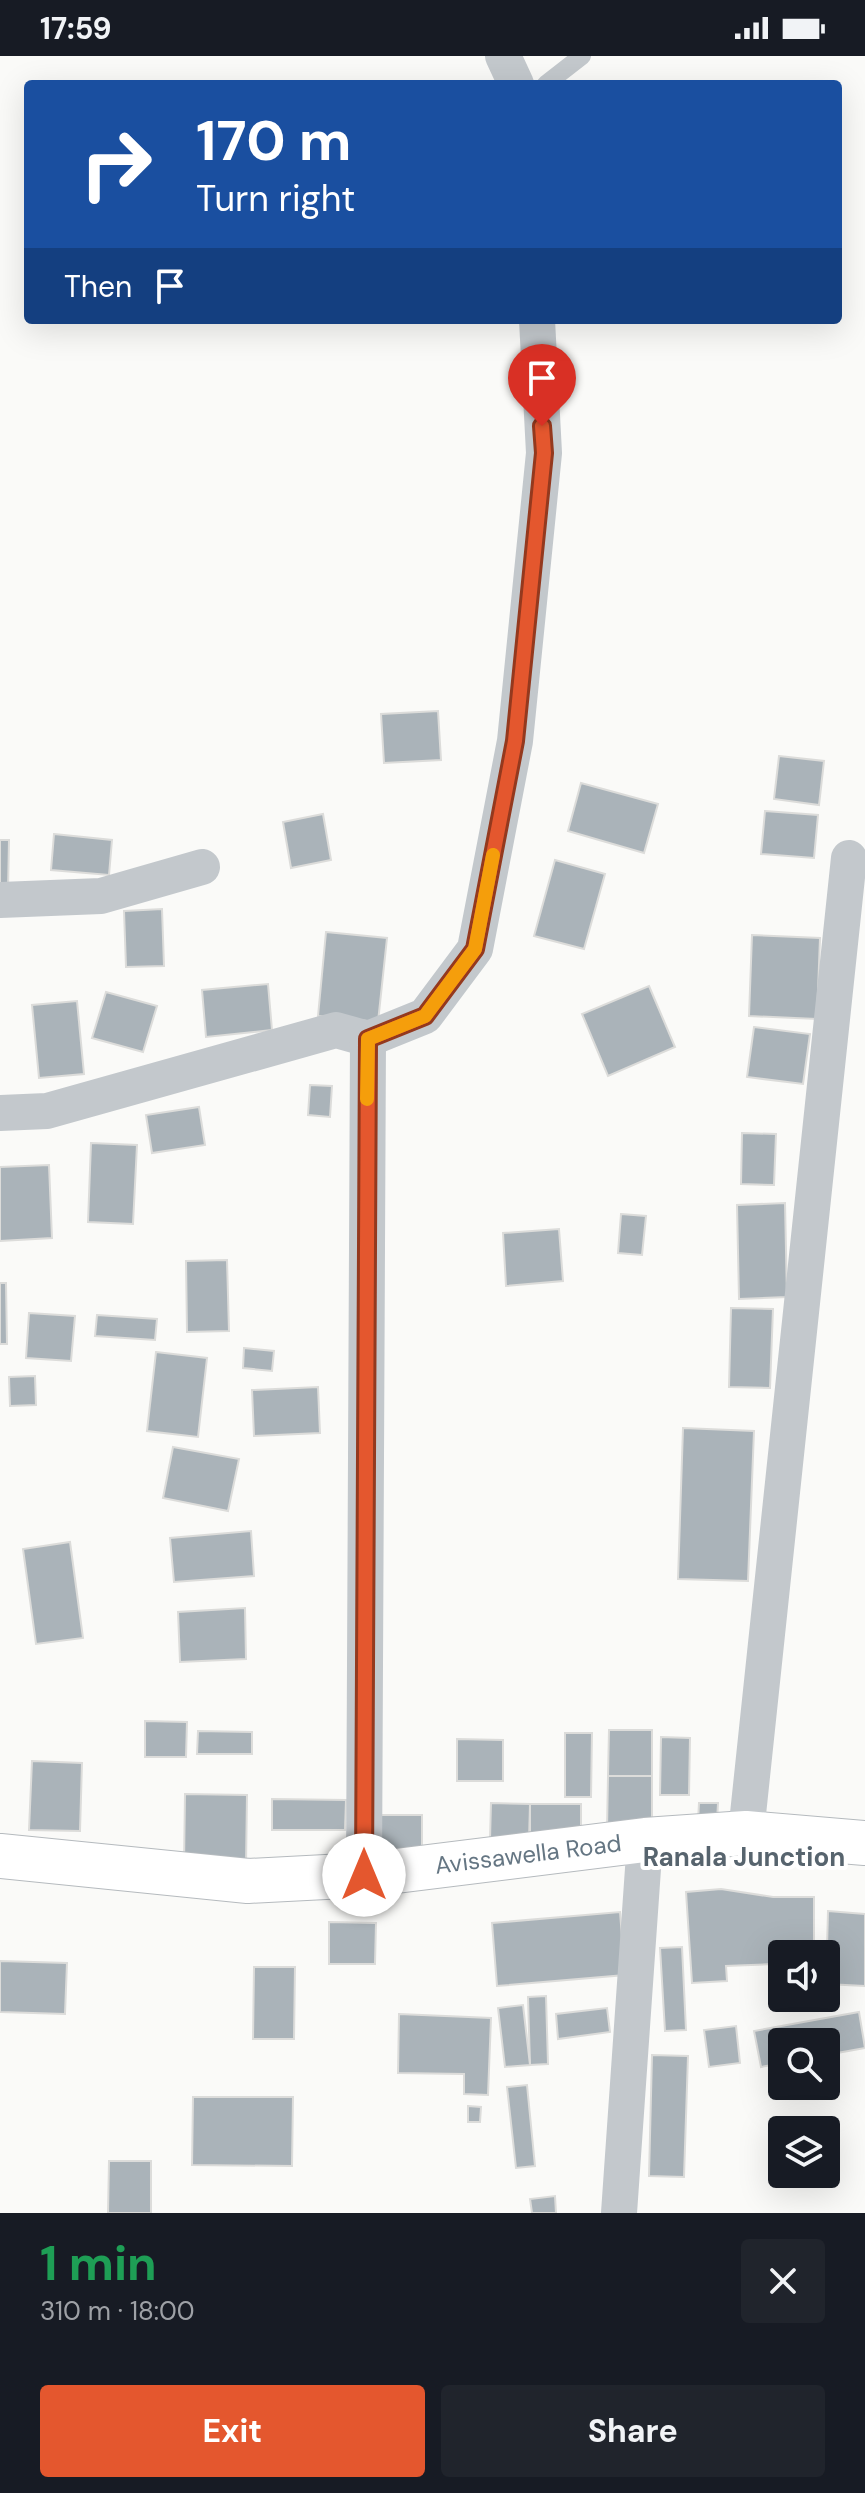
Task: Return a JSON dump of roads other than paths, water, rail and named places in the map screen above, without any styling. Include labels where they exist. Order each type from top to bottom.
[{"type":"main road","name":"Avissawella Road","points":[[0,1856],[248,1881],[364,1875],[645,1840],[746,1833],[865,1843]]},
{"type":"street","points":[[503,56],[514,80]]},
{"type":"street","points":[[0,1113],[47,1111],[336,1030],[368,1039],[425,1016],[475,949],[515,741],[544,453],[537,324]]},
{"type":"street","points":[[746,1833],[849,858]]},
{"type":"street","points":[[0,900],[101,896],[202,867]]},
{"type":"street","points":[[364,1875],[368,1039]]},
{"type":"street","points":[[619,2213],[645,1840]]},
{"type":"lane","points":[[551,80],[582,56]]},
{"type":"district","name":"Ranala Junction","points":[[744,1857]]}]
